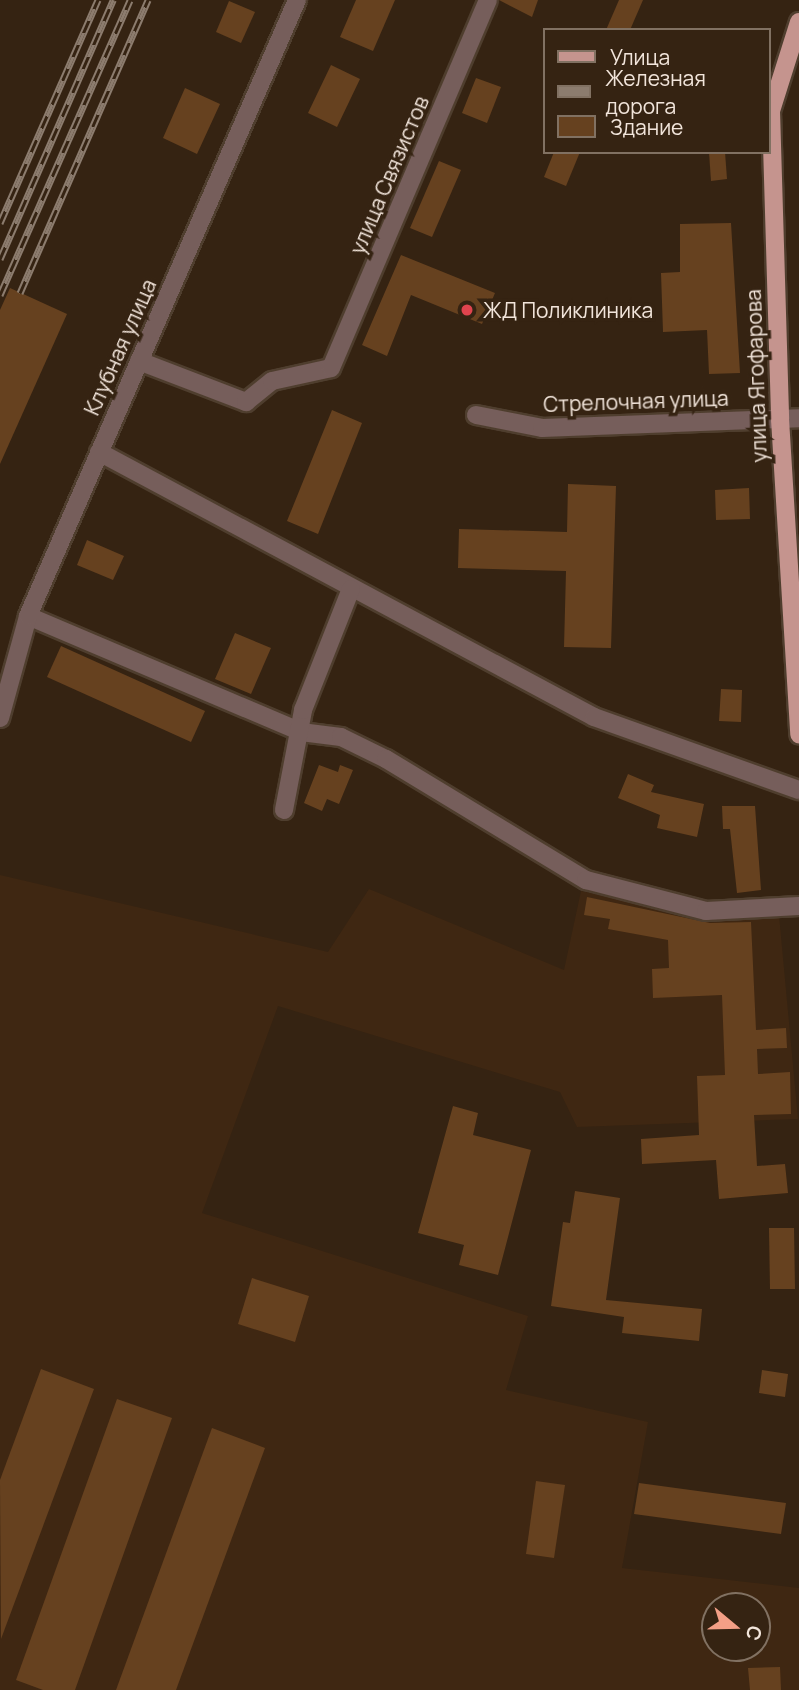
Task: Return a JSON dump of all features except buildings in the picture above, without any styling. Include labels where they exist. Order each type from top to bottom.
[{"type":"main road","name":"улица Ягофарова","points":[[798,25],[771,111],[780,419],[799,733]]},
{"type":"street","name":"Клубная улица","points":[[0,718],[28,616],[297,0]]},
{"type":"street","name":"улица Связистов","points":[[139,361],[246,402],[272,381],[331,368],[488,0]]},
{"type":"street","name":"Стрелочная улица","points":[[476,415],[542,428],[799,418]]},
{"type":"street","points":[[99,452],[594,717],[799,790]]},
{"type":"street","points":[[284,810],[301,732],[303,710],[351,589]]},
{"type":"street","points":[[28,616],[301,732],[341,737],[386,759],[586,880],[706,911],[799,906]]},
{"type":"shaded area","points":[[0,875],[328,952],[369,889],[564,970],[581,891],[698,914],[779,915],[798,1119],[577,1127],[560,1092],[278,1006],[202,1213],[528,1316],[506,1390],[648,1422],[622,1568],[799,1588],[799,1690],[0,1690]]},
{"type":"railway","points":[[0,223],[98,0]]},
{"type":"railway","points":[[0,259],[113,0]]},
{"type":"railway","points":[[0,295],[130,0]]},
{"type":"railway","points":[[20,293],[148,0]]},
{"type":"place","name":"ЖД Поликлиника","points":[[467,310]]}]
